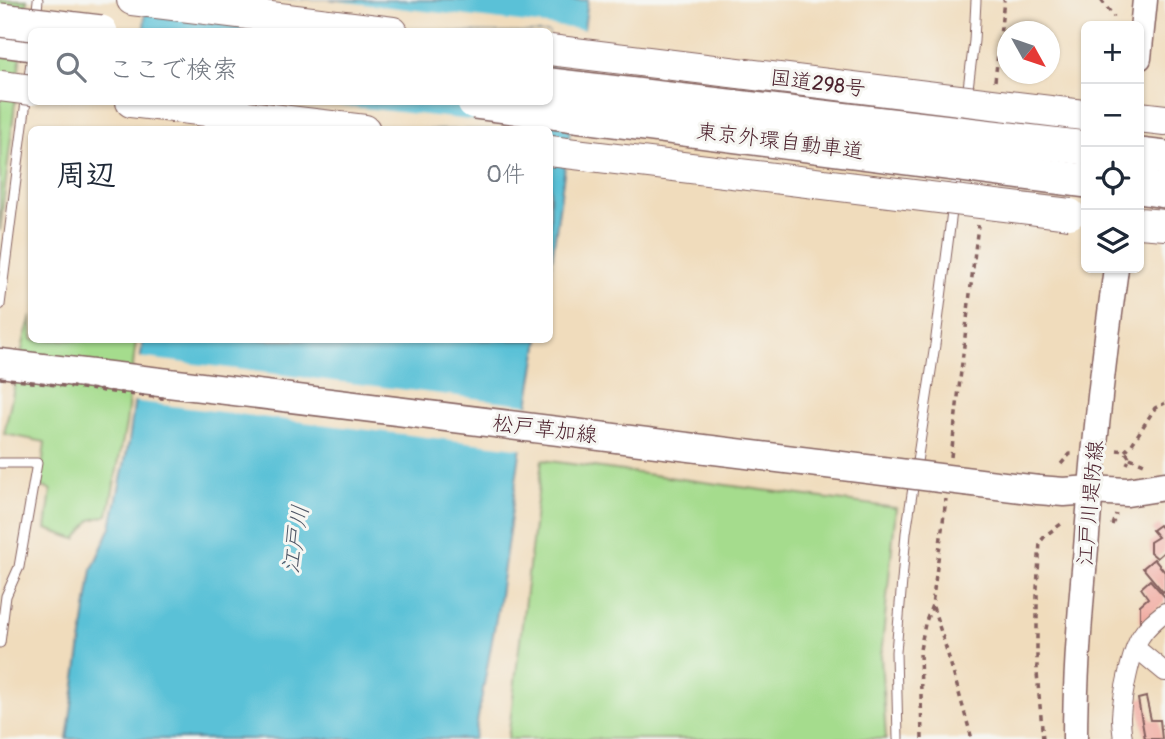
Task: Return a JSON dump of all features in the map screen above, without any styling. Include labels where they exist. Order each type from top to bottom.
[{"type":"highway","points":[[132,0],[360,28]]},
{"type":"highway","points":[[0,20],[67,28]]},
{"type":"highway","points":[[0,40],[28,44]]},
{"type":"highway","name":"国道298号","points":[[553,50],[1081,115]]},
{"type":"highway","name":"東京外環自動車道","points":[[553,85],[1081,147]]},
{"type":"highway","points":[[0,86],[28,90]]},
{"type":"highway","points":[[156,105],[332,126]]},
{"type":"highway","name":"東京外環自動車道","points":[[498,105],[1081,179]]},
{"type":"highway","points":[[1144,118],[1165,120]]},
{"type":"highway","points":[[553,152],[1078,215]]},
{"type":"highway","points":[[1144,156],[1165,158]]},
{"type":"highway","points":[[1144,188],[1165,191]]},
{"type":"highway","points":[[1144,223],[1165,225]]},
{"type":"main road","points":[[1143,21],[1145,0]]},
{"type":"main road","name":"江戸川堤防線","points":[[1075,739],[1079,629],[1090,490],[1115,273]]},
{"type":"main road","name":"松戸草加線","points":[[0,363],[1038,490],[1090,490],[1135,469],[1165,486]]},
{"type":"street","points":[[1123,739],[1121,716],[1129,669],[1139,638],[1148,626],[1165,612]]},
{"type":"street","points":[[1136,648],[1165,672]]},
{"type":"street","points":[[1075,710],[1087,739]]},
{"type":"lane","points":[[34,28],[38,0]]},
{"type":"lane","points":[[965,110],[976,0]]},
{"type":"lane","points":[[0,305],[28,85]]},
{"type":"lane","points":[[962,138],[963,124]]},
{"type":"lane","points":[[898,739],[896,652],[906,533],[935,345],[960,151]]},
{"type":"lane","points":[[0,463],[37,463],[19,567],[6,596],[0,643]]},
{"type":"path","points":[[994,89],[1004,0]]},
{"type":"path","points":[[1101,0],[1114,17]]},
{"type":"path","points":[[951,458],[979,213]]},
{"type":"path","points":[[1135,469],[1132,444],[1155,408],[1165,403]]},
{"type":"path","points":[[1117,450],[1135,469]]},
{"type":"path","points":[[1060,464],[1073,454]]},
{"type":"path","points":[[922,739],[920,650],[932,605],[946,497]]},
{"type":"path","points":[[1043,739],[1037,673],[1040,542],[1061,524]]},
{"type":"path","points":[[932,605],[972,739]]},
{"type":"green space","points":[[0,0],[27,0],[0,231]]},
{"type":"green space","points":[[28,326],[28,343],[136,343],[126,424],[108,515],[91,520],[76,539],[46,529],[51,490],[40,486],[45,442],[4,434]]},
{"type":"green space","points":[[542,460],[896,508],[881,657],[886,739],[508,739]]},
{"type":"water","points":[[146,0],[588,0],[553,252],[553,126],[137,126],[139,105],[553,105],[553,28],[144,28]]},
{"type":"water","name":"江戸川","points":[[143,343],[538,343],[499,602],[474,739],[67,739],[92,569],[111,527],[129,442]]},
{"type":"pier","points":[[143,0],[329,0],[588,30],[583,70],[553,66],[553,28],[257,28]]},
{"type":"pier","points":[[135,105],[336,105],[522,126],[133,126]]},
{"type":"pier","points":[[137,357],[532,405],[525,449],[131,401]]},
{"type":"building","points":[[1159,525],[1165,532],[1165,551],[1157,558],[1150,552],[1150,542],[1158,537],[1152,530]]},
{"type":"building","points":[[1154,559],[1165,572],[1163,592],[1143,568]]},
{"type":"building","points":[[1150,580],[1165,597],[1165,602],[1140,623],[1140,605],[1148,598],[1141,588]]},
{"type":"building","points":[[1146,697],[1151,720],[1160,720],[1162,739],[1145,739],[1138,699]]}]
